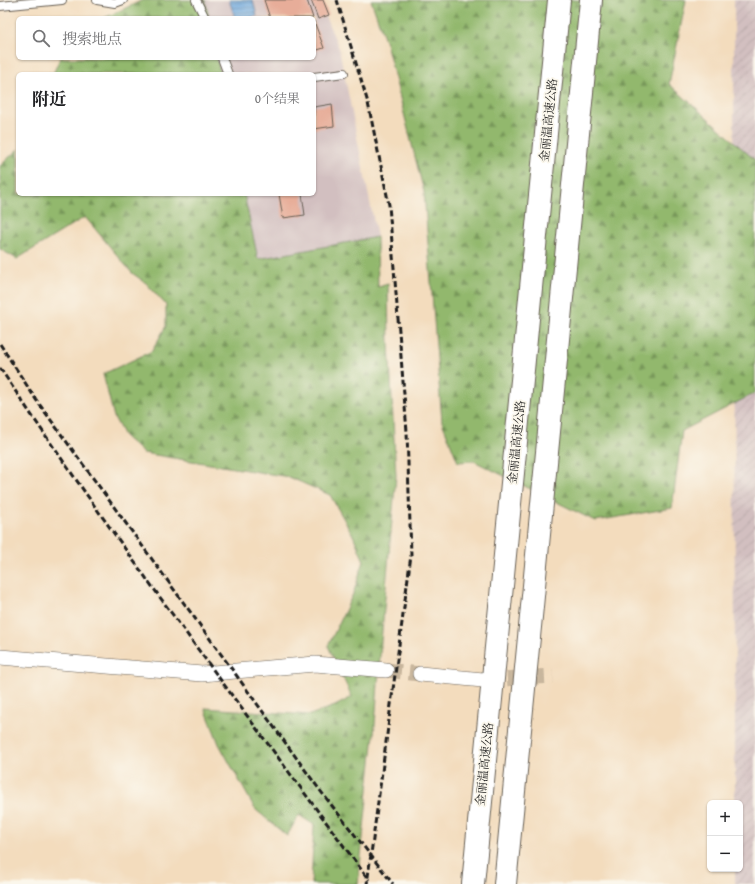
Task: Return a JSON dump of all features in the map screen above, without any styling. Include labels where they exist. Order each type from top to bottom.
[{"type":"highway","name":"金丽温高速公路","points":[[473,884],[559,0]]},
{"type":"highway","points":[[505,884],[591,0]]},
{"type":"street","points":[[0,657],[202,674],[315,664],[386,670]]},
{"type":"street","points":[[420,674],[483,680]]},
{"type":"lane","points":[[0,6],[62,0]]},
{"type":"lane","points":[[97,0],[115,3],[123,0]]},
{"type":"lane","points":[[196,0],[204,16]]},
{"type":"lane","points":[[223,60],[227,72]]},
{"type":"lane","points":[[316,77],[344,73]]},
{"type":"shaded area","points":[[205,0],[318,0],[339,48],[377,237],[258,259],[244,196],[316,196],[316,72],[220,72],[217,60],[316,60],[316,16],[209,16]]},
{"type":"shaded area","points":[[734,0],[755,0],[755,884],[735,884],[735,872],[743,872],[743,800],[735,800]]},
{"type":"green space","points":[[143,0],[205,0],[209,16],[108,16]]},
{"type":"green space","points":[[371,0],[686,0],[669,84],[755,160],[755,393],[682,431],[672,508],[595,521],[474,461],[458,462],[442,422],[424,192],[386,43]]},
{"type":"green space","points":[[59,60],[217,60],[220,72],[54,72]]},
{"type":"green space","points":[[16,151],[16,196],[244,196],[258,259],[377,237],[378,287],[388,284],[389,343],[396,476],[375,725],[358,884],[311,884],[314,825],[299,815],[287,836],[255,809],[219,744],[205,708],[310,715],[335,706],[352,697],[328,646],[353,594],[364,561],[353,535],[330,495],[289,477],[143,453],[124,436],[114,417],[103,374],[152,351],[166,326],[166,305],[146,283],[132,273],[85,217],[17,259],[0,249],[0,166]]},
{"type":"water","points":[[229,0],[253,0],[257,16],[234,16]]},
{"type":"building","points":[[264,0],[307,0],[312,16],[269,16]]},
{"type":"building","points":[[311,0],[323,0],[329,15],[318,19]]},
{"type":"building","points":[[316,26],[324,48],[316,50]]},
{"type":"building","points":[[332,104],[334,126],[316,129],[316,107]]},
{"type":"building","points":[[279,196],[302,196],[305,215],[283,218]]},
{"type":"tunnel","points":[[386,670],[420,674]]},
{"type":"tunnel","points":[[484,680],[553,676]]},
{"type":"railway","points":[[337,0],[368,103],[389,205],[407,432],[411,555],[367,884]]},
{"type":"railway","points":[[0,344],[37,401],[319,789],[393,884]]},
{"type":"railway","points":[[0,368],[89,498],[135,562],[369,880]]}]
